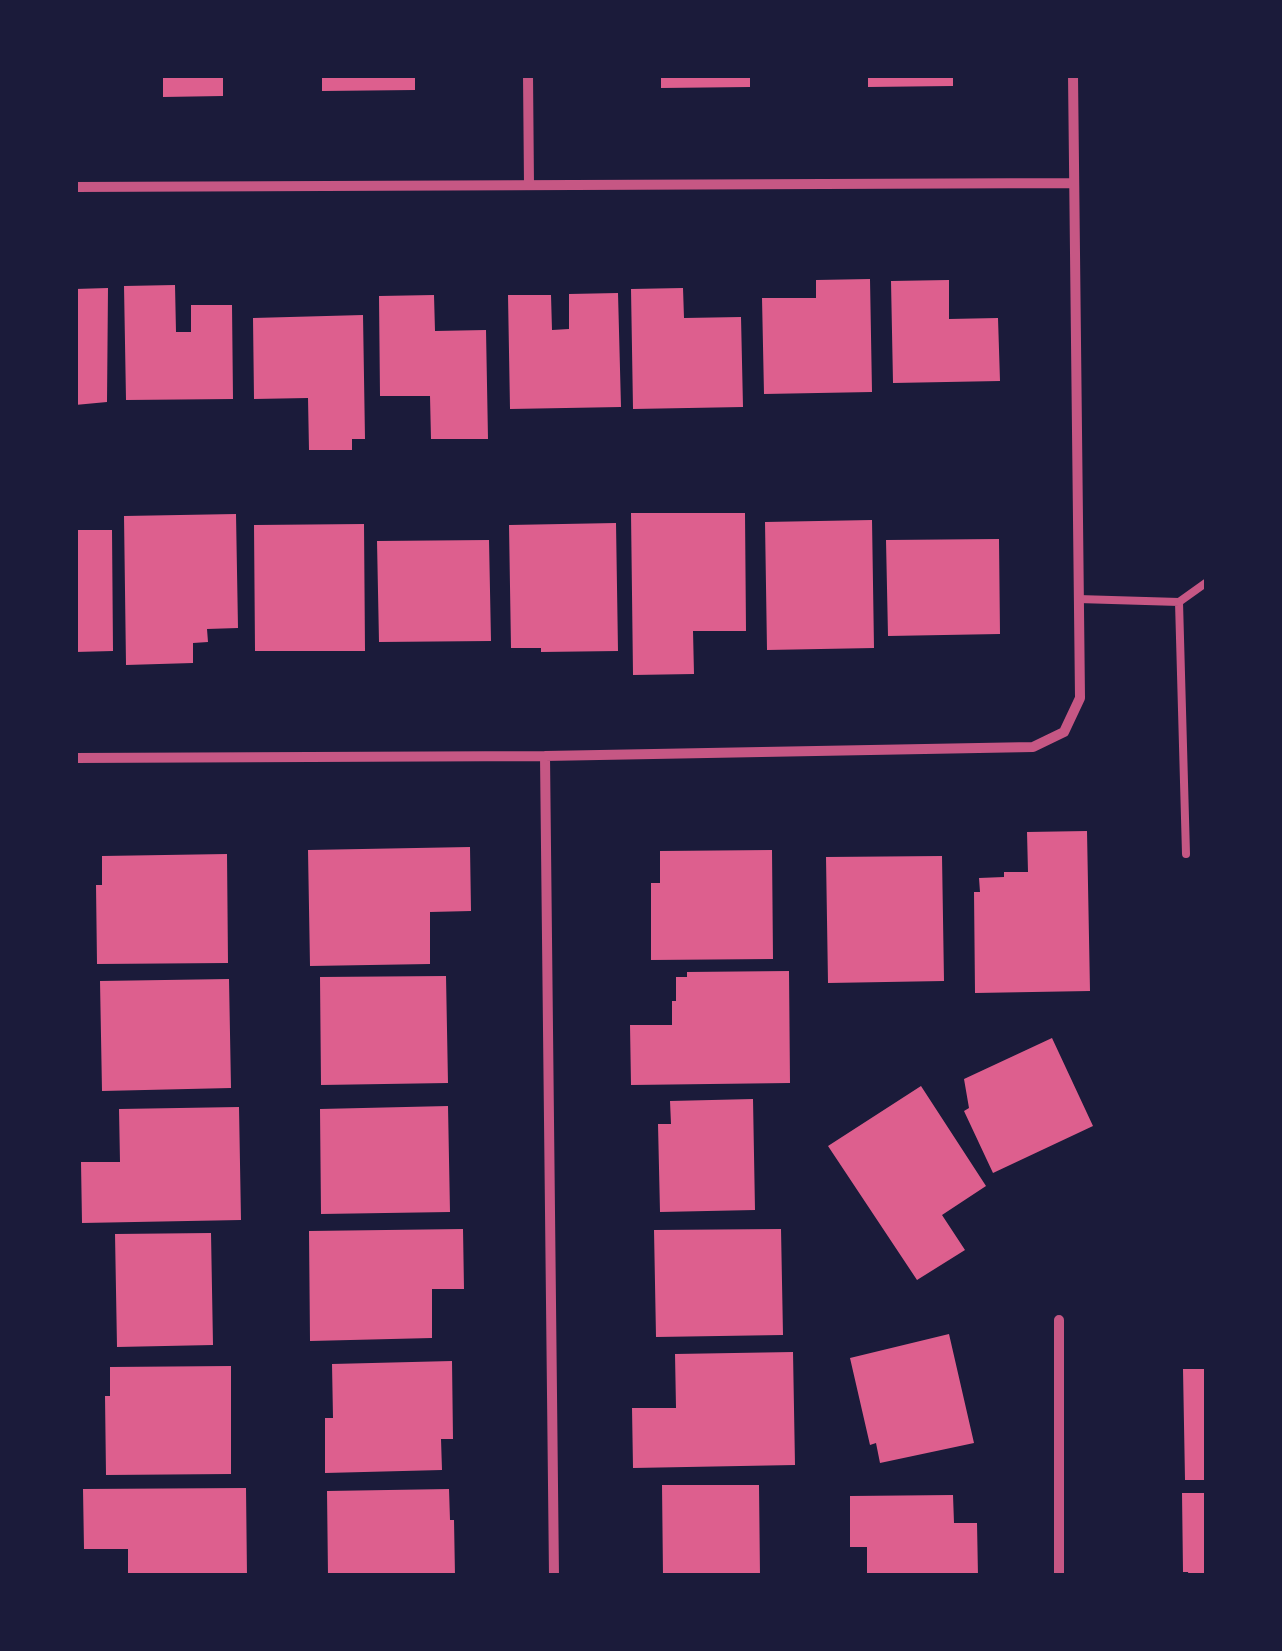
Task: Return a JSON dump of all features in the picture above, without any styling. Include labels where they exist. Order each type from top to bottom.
[{"type":"street","points":[[528,75],[529,185]]},
{"type":"street","points":[[75,758],[545,756],[1033,747],[1064,732],[1080,698],[1073,75]]},
{"type":"street","points":[[75,187],[1072,183]]},
{"type":"street","points":[[545,756],[554,1576]]},
{"type":"street","points":[[1059,1320],[1059,1576]]},
{"type":"lane","points":[[1078,599],[1179,602],[1207,582]]},
{"type":"lane","points":[[1179,602],[1186,854]]},
{"type":"building","points":[[163,75],[223,75],[223,96],[163,97]]},
{"type":"building","points":[[322,75],[415,75],[415,90],[322,91]]},
{"type":"building","points":[[661,75],[750,75],[750,87],[661,88]]},
{"type":"building","points":[[868,75],[953,75],[953,86],[868,87]]},
{"type":"building","points":[[870,279],[872,392],[764,394],[762,298],[816,298],[816,280]]},
{"type":"building","points":[[949,280],[949,319],[998,318],[1000,381],[893,383],[891,281]]},
{"type":"building","points":[[175,285],[176,332],[191,332],[191,305],[232,305],[233,399],[126,400],[124,286]]},
{"type":"building","points":[[108,288],[107,402],[75,405],[75,289]]},
{"type":"building","points":[[683,288],[684,318],[741,317],[743,407],[633,409],[631,289]]},
{"type":"building","points":[[618,293],[621,407],[510,409],[508,295],[551,295],[552,330],[569,329],[569,294]]},
{"type":"building","points":[[434,295],[435,331],[486,330],[488,439],[431,439],[430,396],[380,396],[379,296]]},
{"type":"building","points":[[363,315],[365,439],[352,439],[352,450],[309,450],[308,398],[254,399],[253,318]]},
{"type":"building","points":[[631,513],[745,513],[746,631],[693,631],[694,674],[633,675]]},
{"type":"building","points":[[236,514],[238,628],[207,629],[208,642],[193,643],[193,663],[126,665],[124,516]]},
{"type":"building","points":[[872,520],[874,648],[767,650],[765,522]]},
{"type":"building","points":[[616,523],[618,651],[541,652],[541,648],[511,648],[509,525]]},
{"type":"building","points":[[364,524],[365,651],[255,651],[254,525]]},
{"type":"building","points":[[75,530],[112,530],[113,651],[75,652]]},
{"type":"building","points":[[999,539],[1000,634],[888,636],[886,540]]},
{"type":"building","points":[[489,540],[491,641],[379,642],[377,541]]},
{"type":"building","points":[[1087,831],[1090,991],[975,993],[974,892],[980,892],[979,878],[1028,872],[1027,832]]},
{"type":"building","points":[[470,847],[471,911],[430,912],[430,964],[310,966],[308,850]]},
{"type":"building","points":[[772,850],[773,959],[651,960],[651,883],[660,883],[660,851]]},
{"type":"building","points":[[227,854],[228,963],[97,964],[96,885],[102,885],[102,856]]},
{"type":"building","points":[[942,856],[944,981],[828,983],[826,857]]},
{"type":"building","points":[[789,971],[790,1083],[631,1085],[630,1025],[672,1025],[676,977],[687,977],[687,972]]},
{"type":"building","points":[[446,976],[448,1083],[321,1085],[320,977]]},
{"type":"building","points":[[229,979],[231,1088],[102,1091],[100,981]]},
{"type":"building","points":[[1052,1038],[1093,1126],[993,1173],[964,1111],[969,1108],[964,1079]]},
{"type":"building","points":[[921,1086],[986,1186],[942,1215],[965,1250],[917,1280],[828,1146]]},
{"type":"building","points":[[753,1099],[755,1210],[660,1212],[658,1124],[671,1124],[670,1101]]},
{"type":"building","points":[[448,1106],[450,1212],[321,1214],[320,1109]]},
{"type":"building","points":[[239,1107],[241,1220],[82,1223],[81,1162],[120,1162],[119,1109]]},
{"type":"building","points":[[463,1229],[464,1289],[432,1289],[432,1338],[310,1341],[309,1231]]},
{"type":"building","points":[[781,1229],[783,1335],[656,1337],[654,1230]]},
{"type":"building","points":[[211,1233],[213,1345],[117,1347],[115,1234]]},
{"type":"building","points":[[949,1334],[974,1443],[880,1463],[876,1443],[870,1445],[850,1358]]},
{"type":"building","points":[[793,1352],[795,1465],[633,1468],[632,1408],[676,1408],[675,1354]]},
{"type":"building","points":[[452,1361],[453,1439],[441,1439],[442,1470],[325,1473],[325,1418],[333,1418],[332,1364]]},
{"type":"building","points":[[231,1366],[231,1474],[106,1475],[105,1396],[110,1396],[110,1367]]},
{"type":"building","points":[[1183,1369],[1207,1369],[1207,1480],[1185,1480]]},
{"type":"building","points":[[662,1485],[759,1485],[760,1576],[663,1576]]},
{"type":"building","points":[[246,1488],[247,1576],[128,1576],[128,1549],[84,1549],[83,1489]]},
{"type":"building","points":[[449,1489],[455,1576],[328,1576],[327,1491]]},
{"type":"building","points":[[1182,1493],[1207,1493],[1207,1576],[1183,1572]]},
{"type":"building","points":[[953,1495],[954,1523],[977,1523],[978,1576],[867,1576],[867,1547],[850,1547],[850,1496]]}]
